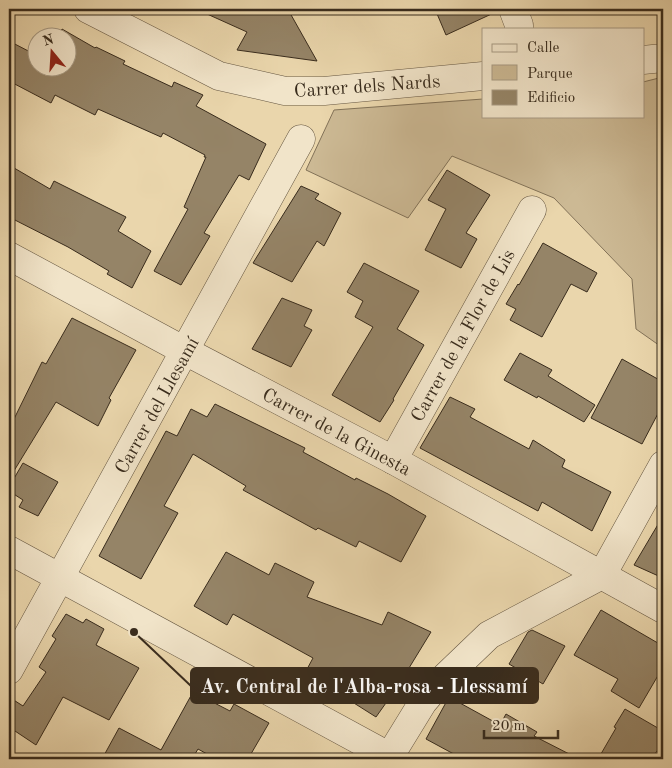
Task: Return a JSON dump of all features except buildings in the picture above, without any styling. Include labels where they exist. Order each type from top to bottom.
[{"type":"street","name":"Carrer dels Nards","points":[[88,9],[219,76],[285,91],[324,91],[482,76]]},
{"type":"street","points":[[513,9],[519,28]]},
{"type":"street","points":[[644,60],[663,58]]},
{"type":"street","name":"Carrer del Llesamí","points":[[9,670],[301,139]]},
{"type":"street","name":"Carrer de la Flor de Lis","points":[[393,460],[532,210]]},
{"type":"street","name":"Carrer de la Ginesta","points":[[9,256],[393,460],[663,609]]},
{"type":"street","points":[[9,550],[390,758],[423,702],[440,682],[489,635],[602,574],[663,464]]},
{"type":"green space","points":[[663,77],[663,348],[636,329],[632,279],[554,198],[452,156],[408,218],[306,170],[334,110],[482,99],[482,118],[644,118],[644,82]]},
{"type":"place","name":"Av. Central de l'Alba-rosa - Llessamí","points":[[134,632]]}]
